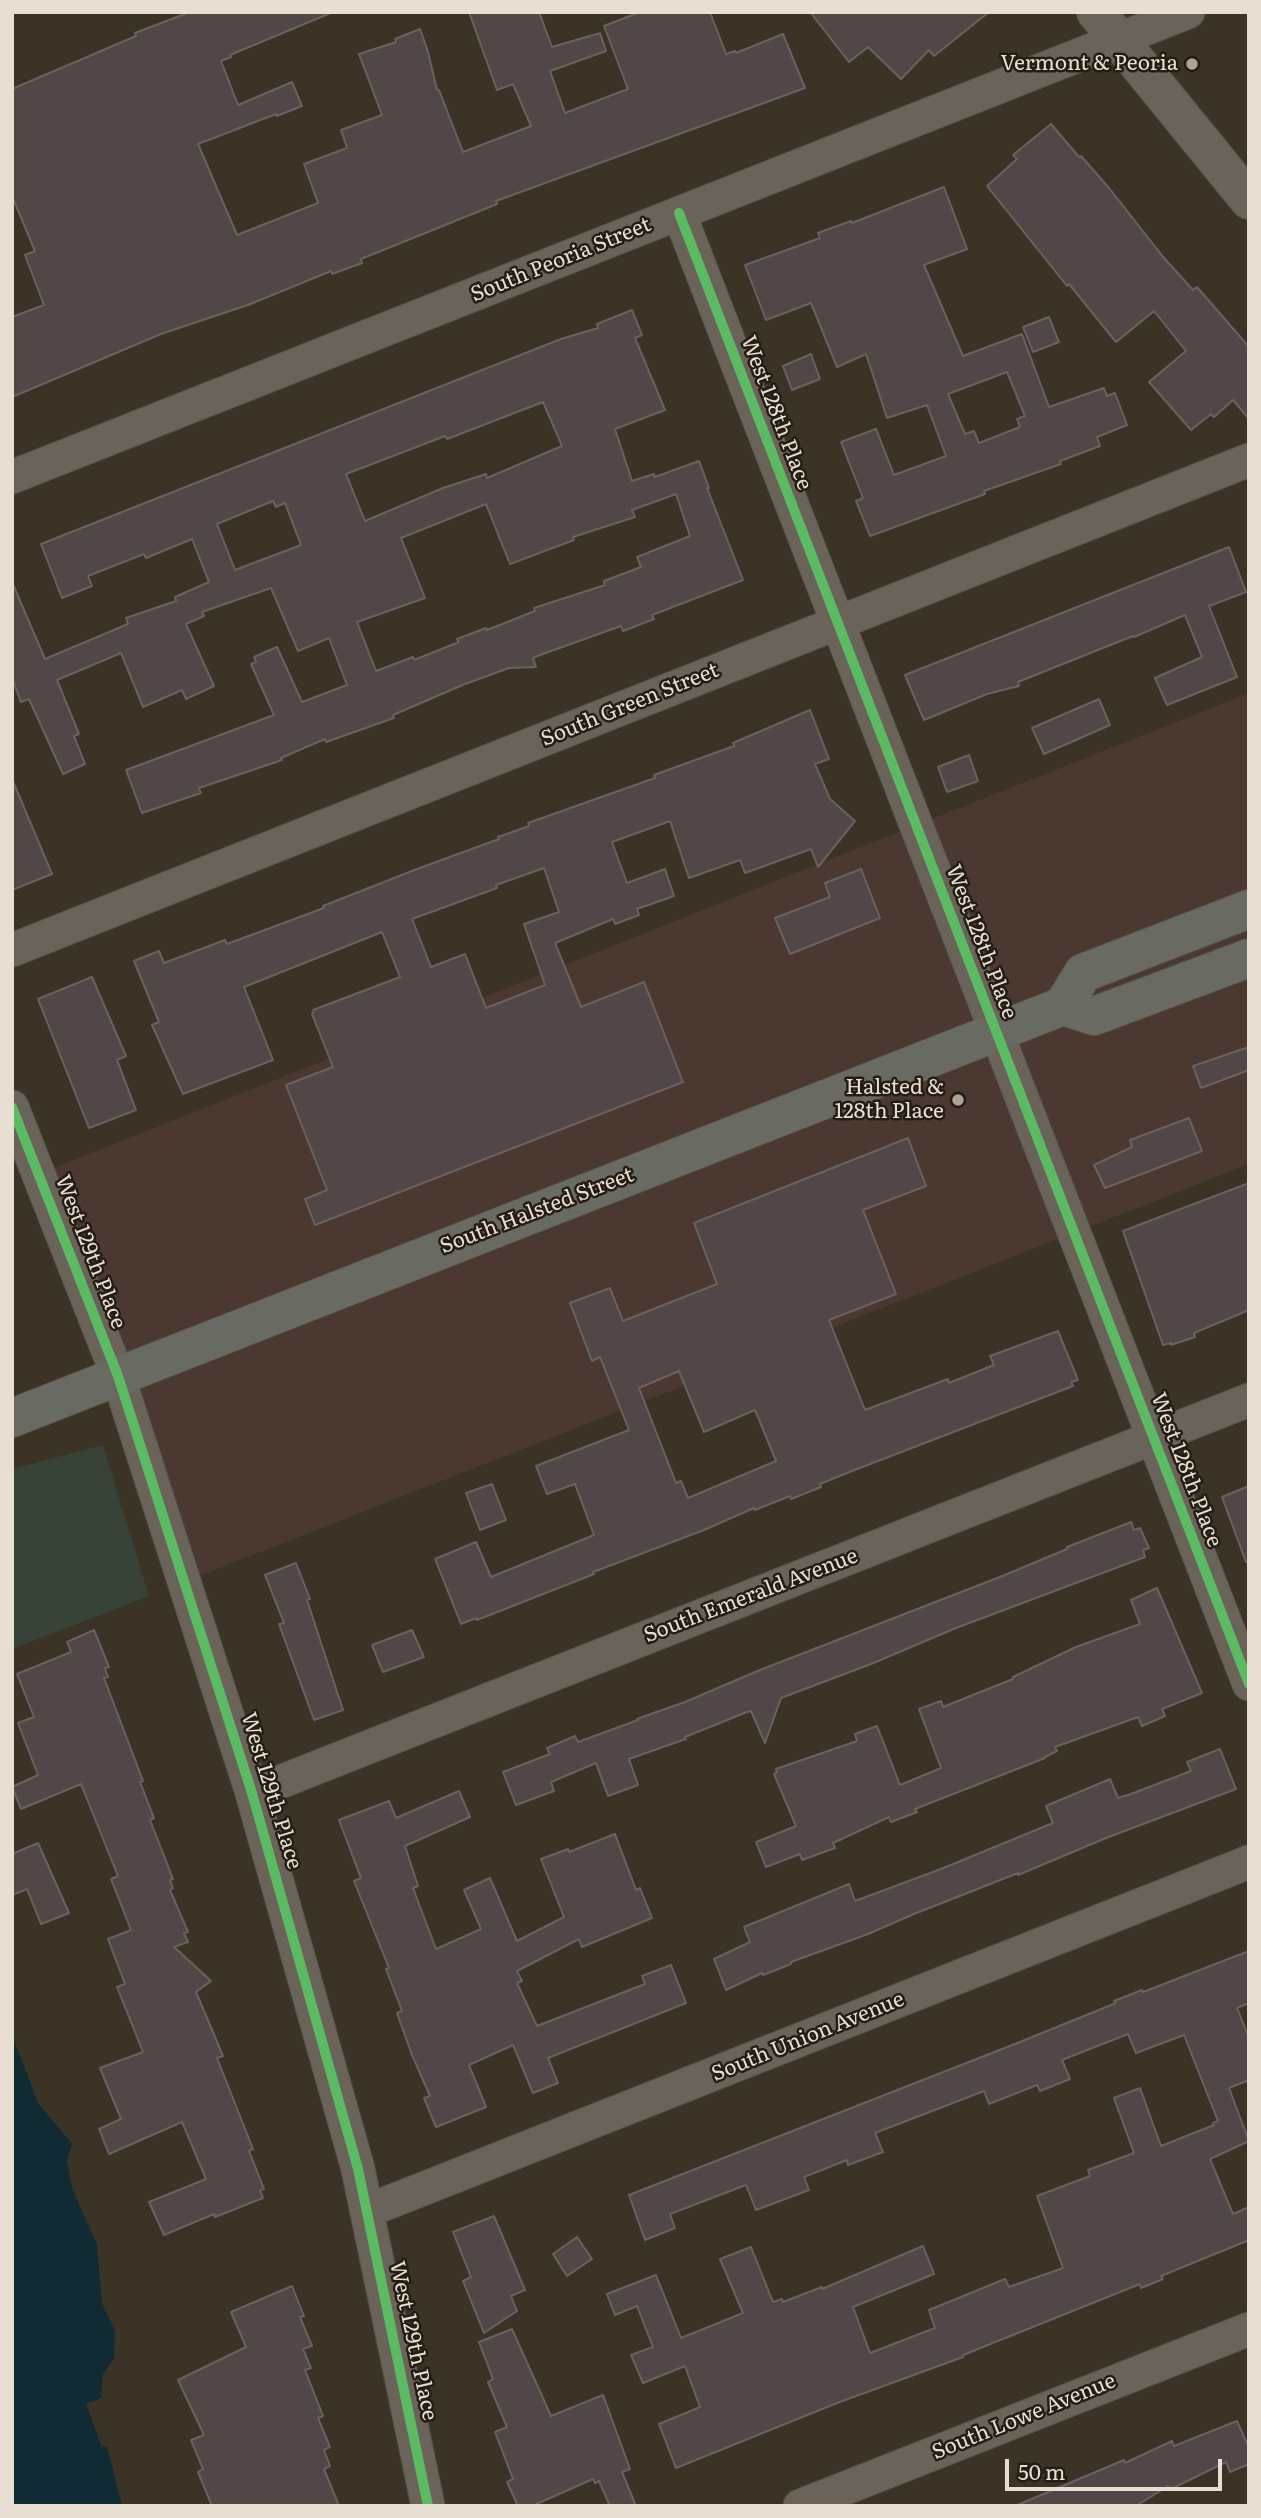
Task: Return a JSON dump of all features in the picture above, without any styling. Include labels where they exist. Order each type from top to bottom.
[{"type":"main road","points":[[1249,909],[1083,973],[1063,1006],[1094,1016],[1249,958]]},
{"type":"main road","name":"South Halsted Street","points":[[12,1418],[1063,1006]]},
{"type":"street","name":"South Peoria Street","points":[[12,477],[679,213],[1107,26],[1188,12]]},
{"type":"street","points":[[1107,26],[1249,200]]},
{"type":"street","name":"West 128th Place","points":[[679,213],[1249,1684]]},
{"type":"street","name":"South Green Street","points":[[12,950],[1249,460]]},
{"type":"street","name":"West 129th Place","points":[[12,1107],[118,1376],[252,1793],[354,2156],[428,2506]]},
{"type":"street","name":"South Emerald Avenue","points":[[252,1793],[1249,1400]]},
{"type":"street","name":"South Union Avenue","points":[[367,2211],[1249,1862]]},
{"type":"street","name":"South Lowe Avenue","points":[[800,2506],[1249,2329]]},
{"type":"shaded area","points":[[1249,693],[1249,1164],[189,1580],[44,1172]]},
{"type":"green space","points":[[103,1445],[149,1596],[12,1649],[12,1469]]},
{"type":"water","points":[[12,2035],[38,2103],[72,2144],[67,2161],[72,2188],[97,2245],[102,2304],[115,2331],[114,2358],[103,2374],[101,2398],[86,2404],[102,2447],[107,2446],[122,2506],[12,2506]]},
{"type":"building","points":[[190,12],[333,12],[221,61],[238,105],[292,82],[302,106],[198,144],[237,235],[318,203],[304,164],[347,148],[341,130],[382,115],[359,54],[396,42],[395,39],[420,29],[437,90],[463,152],[531,126],[513,84],[497,90],[469,12],[539,12],[552,47],[600,33],[606,51],[550,71],[565,113],[628,89],[604,26],[640,12],[710,12],[726,54],[736,53],[783,34],[805,88],[496,201],[497,204],[361,259],[362,263],[332,274],[331,271],[248,305],[161,334],[12,397],[12,317],[44,305],[25,255],[35,251],[12,196],[12,89],[136,36],[135,33]]},
{"type":"building","points":[[810,12],[989,12],[934,56],[929,50],[901,79],[868,47],[849,62]]},
{"type":"building","points":[[1051,124],[1109,188],[1164,258],[1193,290],[1197,287],[1249,347],[1249,419],[1233,400],[1214,417],[1211,414],[1191,430],[1149,382],[1186,351],[1154,311],[1116,342],[987,186],[1017,159],[1013,155]]},
{"type":"building","points":[[944,187],[967,249],[924,265],[963,356],[1022,334],[1049,407],[1104,388],[1107,396],[1115,393],[1127,425],[1097,437],[1100,446],[1060,461],[1061,464],[870,536],[856,501],[863,498],[841,442],[876,429],[894,475],[946,456],[927,405],[887,418],[866,354],[837,367],[811,303],[766,320],[745,265],[820,238],[818,233],[851,221],[852,223]],"holes":[[[1007,372],[1025,416],[1017,419],[1020,427],[979,443],[974,431],[965,434],[948,394]]]},
{"type":"building","points":[[632,310],[642,335],[635,338],[665,410],[615,429],[632,481],[654,474],[655,477],[699,461],[743,580],[652,615],[654,619],[623,631],[621,626],[540,655],[533,658],[536,667],[509,668],[465,684],[393,715],[394,718],[326,742],[325,739],[281,758],[282,760],[199,788],[201,793],[142,813],[126,770],[274,715],[251,664],[256,662],[254,657],[277,647],[302,702],[347,685],[329,638],[298,651],[271,588],[202,612],[204,616],[186,624],[214,686],[186,699],[182,690],[143,707],[121,653],[57,680],[79,734],[74,736],[85,764],[63,774],[29,699],[21,702],[12,678],[12,582],[45,659],[128,624],[126,618],[176,601],[175,597],[209,582],[192,539],[146,558],[144,554],[88,576],[92,586],[62,598],[41,544],[561,339],[598,328],[597,324]],"holes":[[[543,402],[562,446],[487,478],[486,474],[443,488],[365,521],[346,474]],[[676,494],[690,536],[637,557],[641,567],[604,581],[605,585],[534,608],[535,611],[457,639],[459,642],[414,660],[413,657],[376,671],[357,622],[425,598],[401,538],[486,504],[510,564],[574,540],[573,537],[635,517],[632,510]],[[273,501],[276,507],[285,503],[301,545],[235,570],[217,524]]]},
{"type":"building","points":[[1049,317],[1059,342],[1033,352],[1023,327]]},
{"type":"building","points":[[811,354],[820,379],[792,390],[783,366]]},
{"type":"building","points":[[1229,547],[1246,592],[1209,606],[1237,677],[1167,705],[1155,678],[1202,657],[1185,615],[1018,682],[1019,686],[987,694],[924,720],[905,675]]},
{"type":"building","points":[[1099,699],[1110,725],[1044,754],[1032,728]]},
{"type":"building","points":[[810,710],[829,759],[815,764],[830,799],[855,821],[818,867],[811,849],[745,873],[740,860],[689,878],[670,821],[612,842],[627,883],[665,869],[674,896],[637,909],[639,915],[615,924],[613,919],[555,943],[581,1007],[644,982],[683,1082],[315,1225],[305,1199],[327,1190],[286,1085],[333,1067],[312,1014],[313,1010],[400,977],[382,932],[244,987],[273,1060],[183,1094],[152,1025],[159,1022],[134,961],[159,951],[164,963],[225,940],[227,944],[499,839],[498,837],[529,826],[528,823],[655,778],[654,775],[734,746],[733,743]],"holes":[[[544,868],[559,912],[524,924],[545,985],[486,1008],[465,954],[431,967],[412,919]]]},
{"type":"building","points":[[969,755],[978,781],[947,792],[938,767]]},
{"type":"building","points":[[12,779],[52,874],[12,890]]},
{"type":"building","points":[[861,869],[880,918],[790,954],[775,918],[830,897],[825,883]]},
{"type":"building","points":[[92,977],[126,1056],[117,1060],[136,1110],[89,1128],[38,999]]},
{"type":"building","points":[[1249,1047],[1249,1070],[1201,1088],[1193,1066]]},
{"type":"building","points":[[1189,1118],[1202,1151],[1105,1188],[1094,1165],[1132,1147],[1130,1140]]},
{"type":"building","points":[[908,1138],[926,1186],[863,1210],[896,1294],[829,1320],[865,1410],[948,1379],[949,1383],[994,1365],[990,1356],[1058,1331],[1078,1380],[1071,1382],[1073,1386],[852,1471],[791,1499],[790,1496],[755,1510],[754,1508],[593,1572],[594,1574],[461,1624],[435,1559],[476,1542],[491,1577],[594,1535],[575,1484],[547,1494],[536,1466],[629,1430],[600,1357],[592,1361],[570,1303],[610,1288],[623,1321],[717,1284],[694,1223]],"holes":[[[679,1371],[704,1432],[755,1410],[776,1461],[688,1498],[681,1481],[676,1483],[639,1388]]]},
{"type":"building","points":[[1249,1183],[1249,1310],[1194,1333],[1195,1337],[1163,1345],[1123,1231]]},
{"type":"building","points":[[492,1484],[506,1520],[480,1530],[466,1493]]},
{"type":"building","points":[[1249,1486],[1249,1562],[1246,1562],[1222,1497]]},
{"type":"building","points":[[1131,1522],[1134,1530],[1140,1528],[1149,1548],[1143,1550],[1145,1557],[781,1698],[765,1743],[751,1711],[685,1737],[686,1739],[629,1759],[638,1785],[608,1796],[596,1763],[551,1782],[554,1791],[516,1805],[503,1772],[550,1754],[547,1748],[575,1736],[578,1742],[685,1702]]},
{"type":"building","points":[[296,1563],[310,1599],[307,1600],[343,1710],[314,1720],[279,1624],[284,1623],[265,1575]]},
{"type":"building","points":[[1157,1588],[1202,1693],[1162,1709],[1165,1716],[1142,1726],[1138,1717],[1055,1747],[1057,1751],[1045,1758],[915,1809],[917,1812],[891,1822],[889,1817],[833,1843],[835,1848],[802,1860],[800,1854],[766,1867],[756,1842],[796,1826],[774,1774],[776,1769],[857,1741],[855,1734],[877,1726],[900,1785],[941,1768],[919,1709],[941,1701],[943,1707],[1013,1679],[1076,1647],[1140,1624],[1131,1600]]},
{"type":"building","points":[[94,1630],[109,1667],[105,1668],[108,1677],[104,1678],[143,1781],[140,1782],[154,1818],[150,1820],[173,1879],[170,1880],[173,1888],[170,1890],[188,1932],[184,1933],[188,1942],[174,1947],[211,1981],[196,1992],[223,2056],[217,2058],[253,2149],[249,2151],[264,2189],[260,2190],[263,2198],[215,2217],[214,2214],[164,2235],[149,2202],[206,2179],[182,2122],[109,2154],[99,2129],[121,2119],[100,2068],[143,2052],[117,1987],[125,1984],[108,1939],[131,1930],[111,1879],[118,1876],[81,1784],[21,1809],[12,1787],[38,1775],[18,1723],[34,1717],[17,1674],[71,1652],[67,1642]]},
{"type":"building","points":[[412,1630],[424,1657],[383,1672],[372,1645]]},
{"type":"building","points":[[1220,1749],[1236,1789],[763,1975],[762,1973],[726,1990],[714,1959],[750,1942],[744,1927],[849,1884],[855,1901],[941,1869],[1053,1823],[1046,1806],[1110,1779],[1118,1798],[1131,1794],[1191,1771],[1187,1762]]},
{"type":"building","points":[[459,1791],[470,1817],[405,1846],[418,1886],[413,1888],[436,1949],[481,1929],[464,1890],[490,1878],[517,1941],[564,1917],[541,1859],[568,1849],[569,1852],[615,1834],[636,1890],[640,1888],[652,1918],[582,1947],[579,1939],[517,1971],[522,1981],[517,1983],[537,2026],[645,1984],[642,1976],[671,1965],[686,2003],[548,2058],[558,2083],[533,2093],[513,2045],[469,2065],[486,2107],[436,2127],[424,2098],[430,2096],[397,2013],[402,2011],[386,1969],[389,1968],[354,1881],[361,1878],[339,1820],[389,1801],[396,1818]]},
{"type":"building","points":[[38,1843],[69,1913],[41,1924],[27,1889],[12,1895],[12,1854]]},
{"type":"building","points":[[1249,1951],[1249,2003],[1237,2008],[1249,2038],[1249,2080],[1229,2088],[1249,2141],[1210,2159],[1233,2214],[1249,2207],[1249,2240],[1161,2276],[1163,2279],[1141,2288],[1140,2284],[963,2357],[837,2403],[676,2468],[659,2424],[700,2407],[685,2366],[643,2383],[631,2355],[653,2347],[637,2306],[615,2315],[607,2294],[656,2275],[681,2338],[743,2313],[720,2259],[751,2247],[773,2302],[782,2299],[783,2302],[822,2289],[923,2246],[934,2274],[853,2307],[870,2353],[935,2328],[929,2310],[1005,2279],[1009,2287],[1063,2268],[1037,2196],[1090,2176],[1088,2170],[1134,2153],[1114,2098],[1140,2088],[1161,2146],[1218,2121],[1184,2035],[1136,2053],[1128,2034],[1062,2060],[1070,2079],[1040,2091],[1037,2085],[989,2104],[984,2091],[875,2133],[883,2152],[848,2165],[847,2160],[804,2177],[809,2190],[756,2210],[746,2185],[670,2214],[675,2228],[645,2240],[629,2195],[1020,2042],[1116,2003],[1114,2001]]},
{"type":"building","points":[[494,2216],[525,2290],[511,2296],[517,2311],[484,2333],[463,2281],[471,2277],[453,2232]]},
{"type":"building","points":[[577,2237],[592,2259],[567,2276],[553,2254]]},
{"type":"building","points":[[292,2286],[304,2316],[300,2317],[312,2346],[303,2349],[311,2368],[305,2370],[323,2416],[318,2418],[330,2447],[324,2450],[330,2466],[324,2469],[339,2506],[212,2506],[198,2472],[203,2469],[191,2440],[204,2435],[178,2380],[246,2347],[231,2312]]},
{"type":"building","points":[[512,2329],[551,2416],[603,2395],[630,2469],[622,2472],[636,2506],[610,2506],[599,2481],[595,2483],[593,2479],[532,2506],[518,2506],[507,2482],[513,2479],[495,2432],[507,2427],[488,2382],[493,2379],[479,2342]]},
{"type":"building","points":[[1237,2421],[1249,2448],[1249,2464],[1230,2472],[1226,2462],[1169,2490],[1168,2486],[1136,2506],[1015,2506],[1124,2460],[1125,2463],[1172,2441],[1174,2446]]},
{"type":"cycle path","points":[[679,213],[1249,1684]]},
{"type":"cycle path","points":[[12,1107],[118,1376],[252,1793],[358,2169],[428,2506]]},
{"type":"place","name":"Vermont & Peoria","points":[[1192,64]]},
{"type":"place","name":"Halsted & 128th Place","points":[[958,1100]]}]
